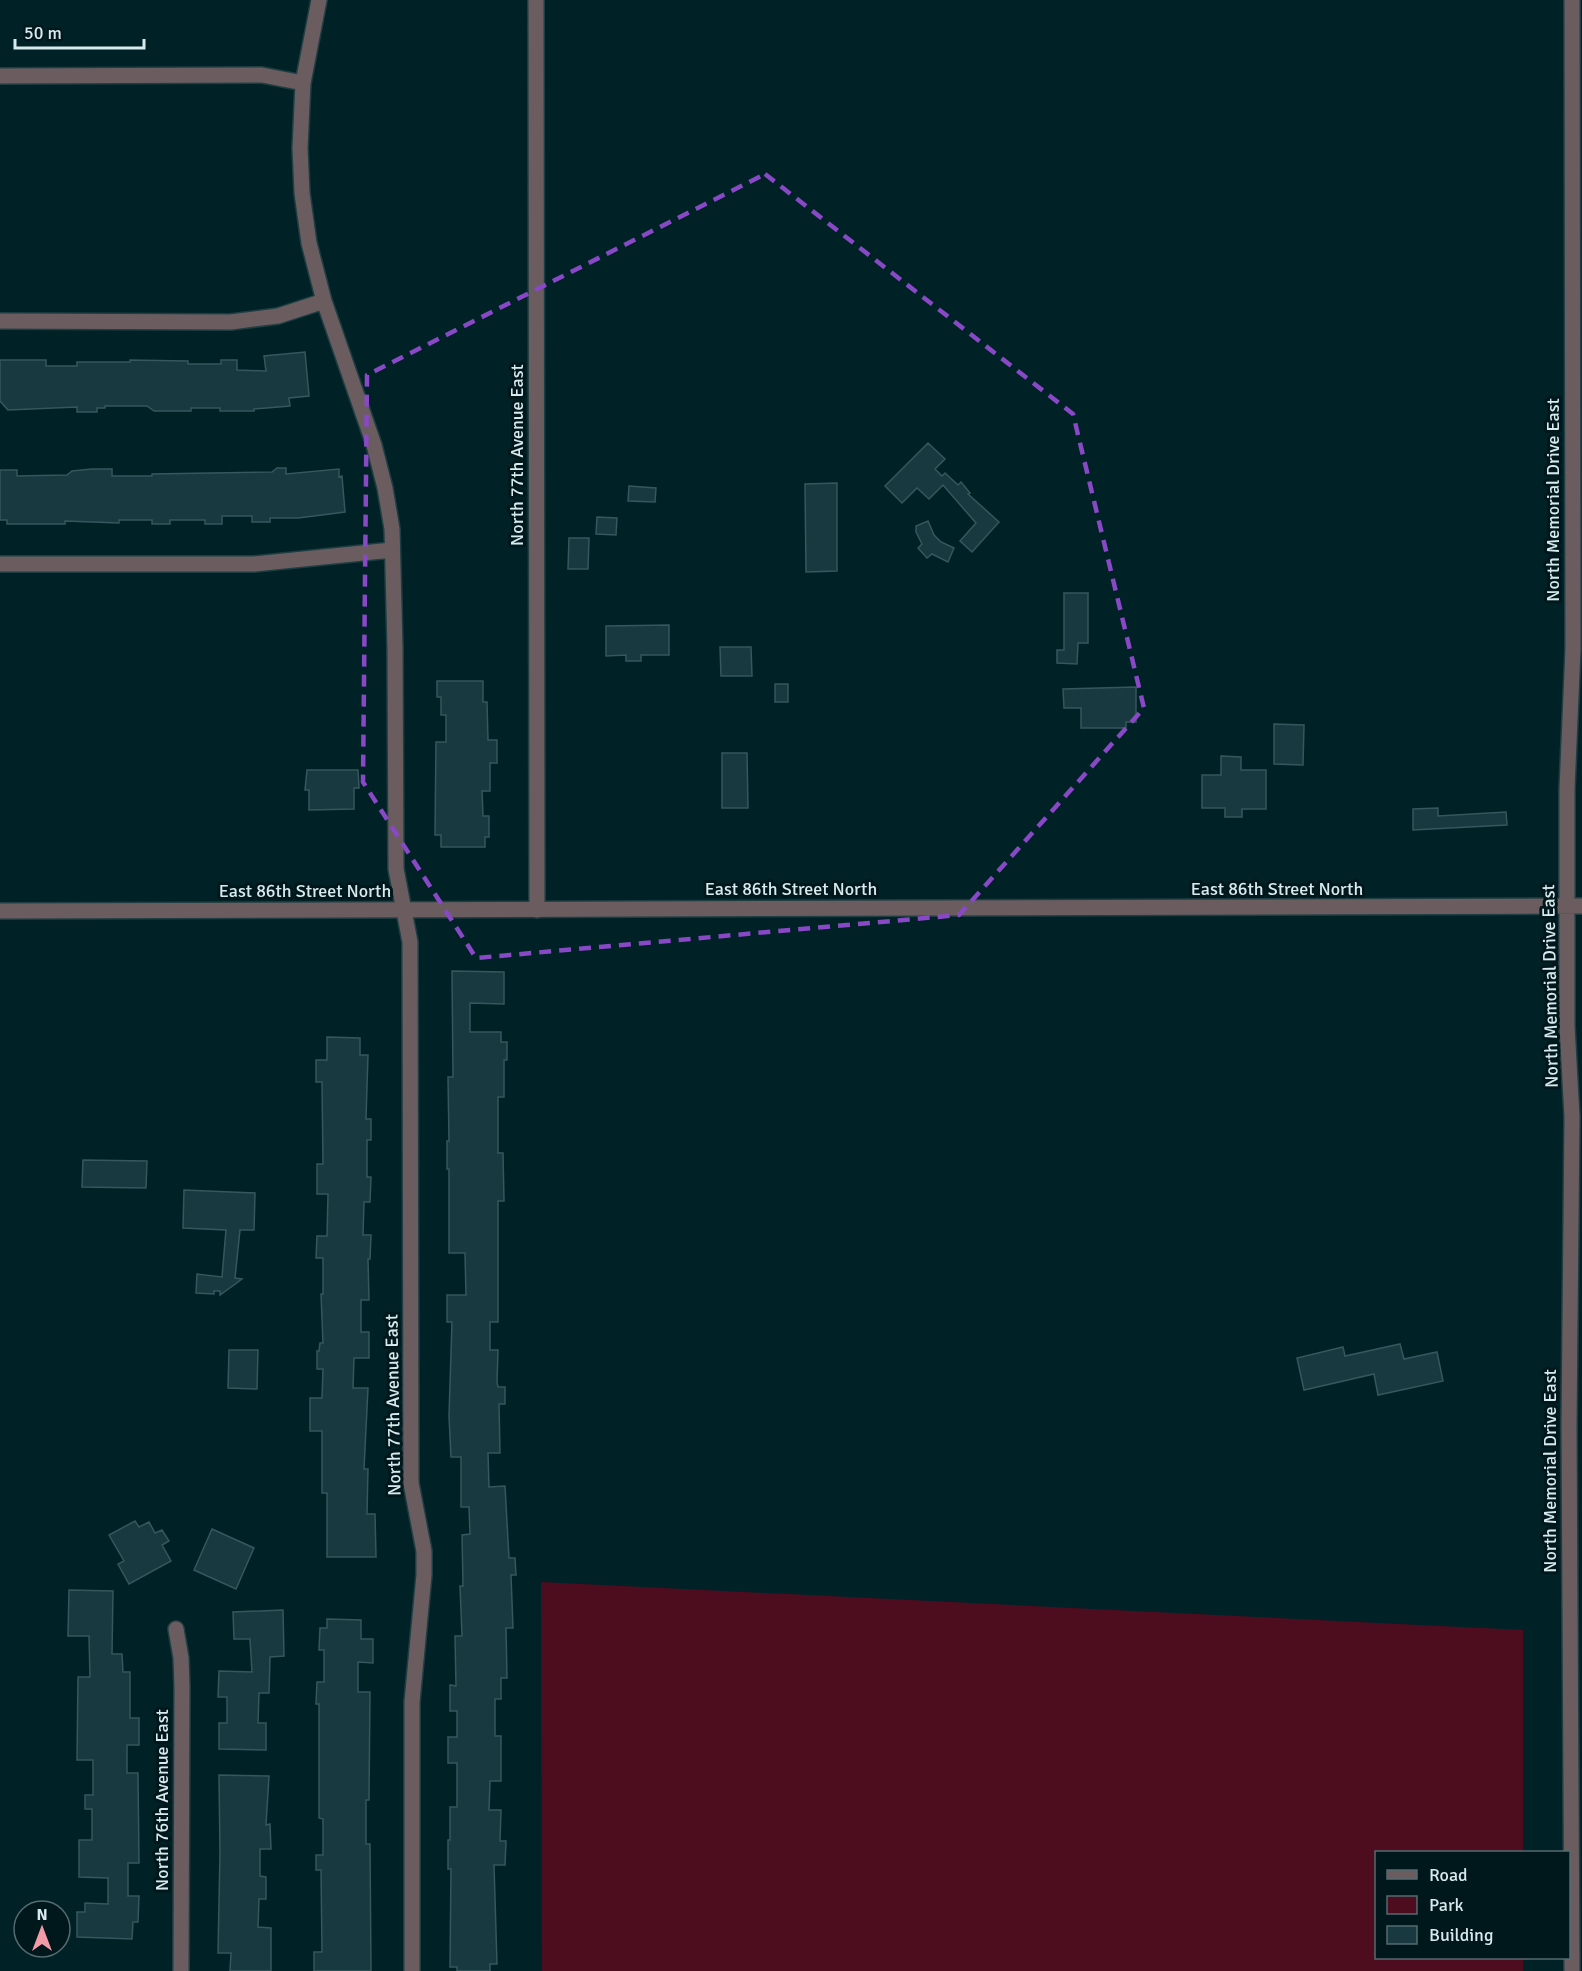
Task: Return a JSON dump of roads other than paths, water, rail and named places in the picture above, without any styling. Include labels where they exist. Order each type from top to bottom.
[{"type":"street","name":"North 77th Avenue East","points":[[319,0],[303,83],[300,148],[302,193],[309,243],[324,301],[374,446],[385,488],[392,529],[396,869],[410,942],[411,1483],[424,1551],[424,1575],[412,1702],[412,1971]]},
{"type":"street","name":"North 77th Avenue East","points":[[536,0],[537,910]]},
{"type":"street","name":"North Memorial Drive East","points":[[1572,0],[1573,649],[1567,789],[1575,906],[1567,1026],[1572,1117],[1569,1425],[1572,1971]]},
{"type":"street","points":[[0,76],[262,75],[303,83]]},
{"type":"street","points":[[0,321],[231,322],[278,316],[324,301]]},
{"type":"street","points":[[0,564],[254,564],[392,550]]},
{"type":"street","name":"East 86th Street North","points":[[0,911],[1575,906]]},
{"type":"street","name":"North 76th Avenue East","points":[[176,1629],[181,1658],[182,1687],[181,1971]]}]
